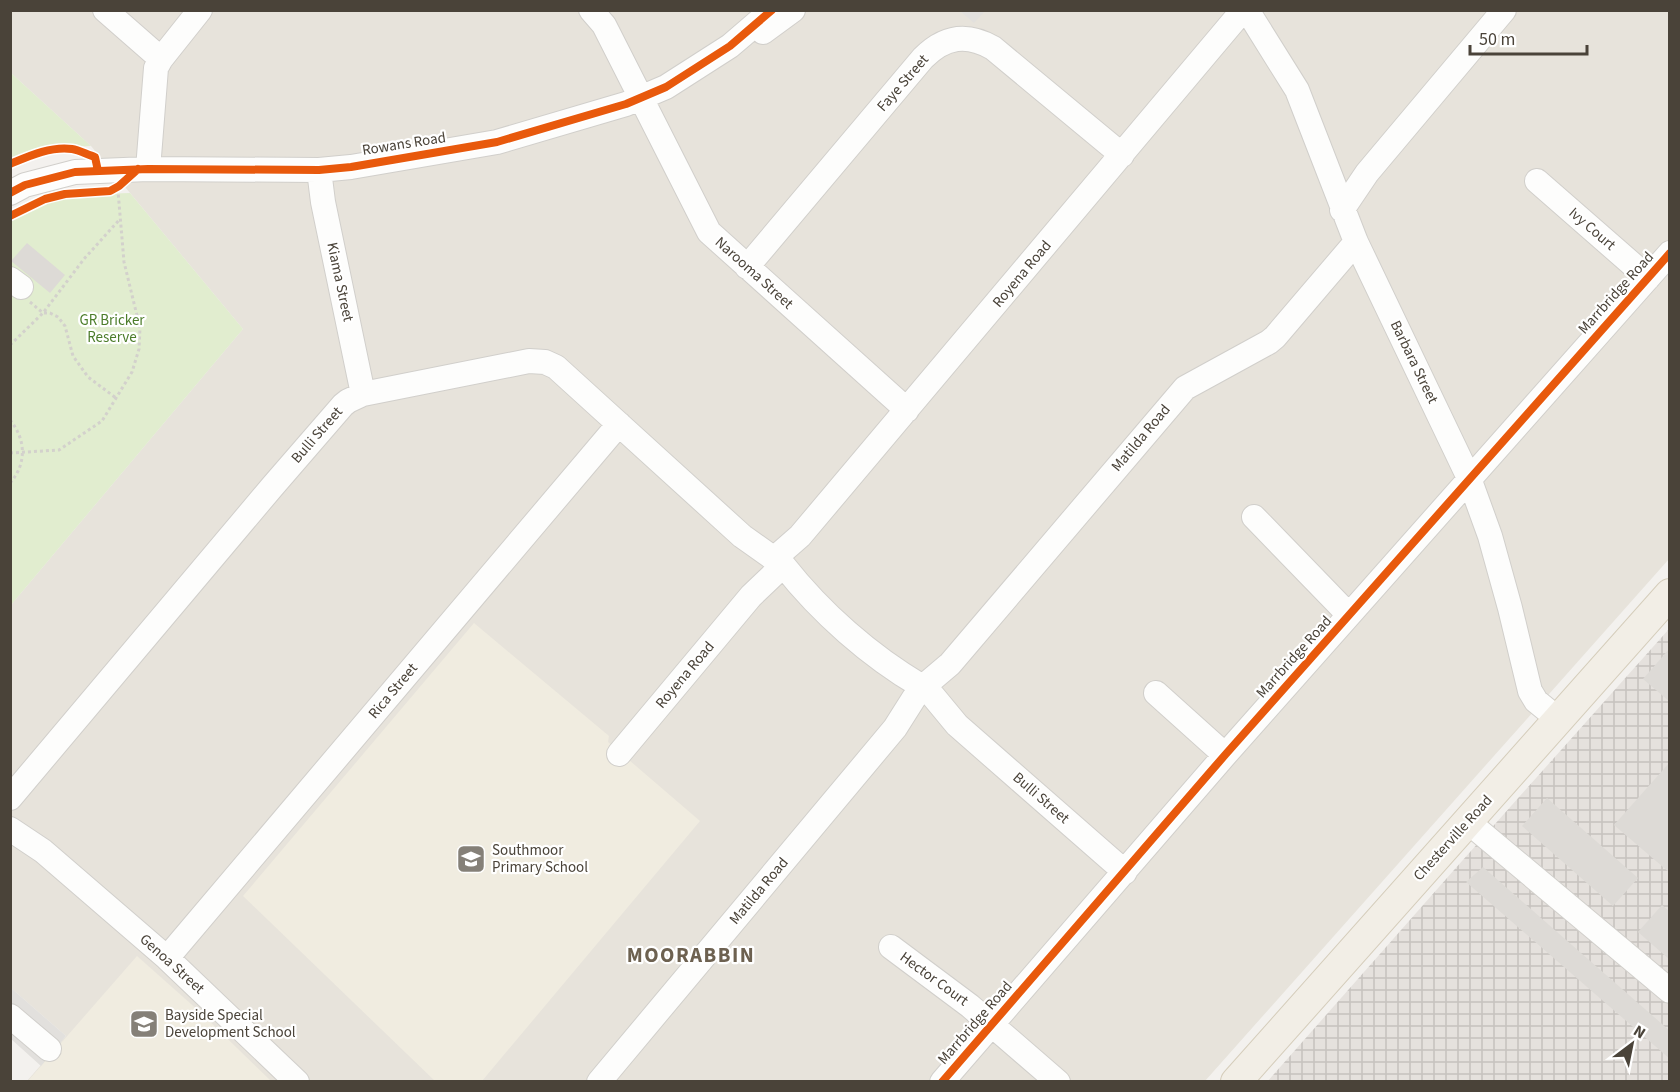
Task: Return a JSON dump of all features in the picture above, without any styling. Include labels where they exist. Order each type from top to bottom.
[{"type":"main road","name":"Chesterville Road","points":[[1236,1082],[1670,594]]},
{"type":"street","points":[[105,10],[161,58]]},
{"type":"street","points":[[143,169],[154,76],[161,58],[200,10]]},
{"type":"street","name":"Narooma Street","points":[[591,10],[604,25],[703,222],[716,240],[907,410]]},
{"type":"street","name":"Rowans Road","points":[[10,193],[25,186],[75,172],[143,169],[320,170],[351,167],[497,142],[642,98],[676,82],[730,46],[772,10]]},
{"type":"street","name":"Rowans Road","points":[[730,46],[757,37],[793,10]]},
{"type":"street","name":"Royena Road","points":[[619,754],[775,565],[1245,10]]},
{"type":"street","name":"Barbara Street","points":[[1245,10],[1297,90],[1356,242],[1469,478],[1490,536],[1530,691],[1536,701],[1558,719]]},
{"type":"street","points":[[1342,210],[1366,173],[1504,10]]},
{"type":"street","name":"Faye Street","points":[[747,267],[923,58],[931,50],[947,41],[976,39],[999,51],[1122,155]]},
{"type":"street","points":[[1322,155],[1351,181],[1366,173]]},
{"type":"street","name":"Kiama Street","points":[[320,170],[324,202],[363,394]]},
{"type":"street","name":"Ivy Court","points":[[1537,181],[1648,278]]},
{"type":"street","name":"Matilda Road","points":[[599,1082],[1177,396],[1190,384],[1275,337],[1356,242]]},
{"type":"street","name":"Marrbridge Road","points":[[942,1082],[1225,755],[1670,253]]},
{"type":"street","name":"Bulli Street","points":[[10,798],[348,400],[363,394],[538,361],[556,367],[806,593],[1125,872]]},
{"type":"street","name":"Rica Street","points":[[167,958],[619,424]]},
{"type":"street","points":[[1254,517],[1349,615]]},
{"type":"street","points":[[1156,693],[1225,755]]},
{"type":"street","name":"Genoa Street","points":[[10,816],[31,835],[43,851]]},
{"type":"street","points":[[1467,821],[1670,991]]},
{"type":"street","name":"Genoa Street","points":[[10,829],[43,851],[167,958],[297,1082]]},
{"type":"street","name":"Hector Court","points":[[891,947],[992,1024],[1058,1082]]},
{"type":"street","points":[[10,1016],[48,1049]]},
{"type":"path","points":[[110,191],[143,169]]},
{"type":"path","points":[[10,453],[59,450],[102,421],[132,372],[139,349],[139,339],[136,309],[124,261],[119,191]]},
{"type":"path","points":[[10,345],[43,313],[84,259],[120,219]]},
{"type":"path","points":[[16,283],[18,293],[43,313],[58,317],[65,326],[73,356],[88,377],[117,398]]},
{"type":"path","points":[[10,420],[19,431],[23,452],[19,470],[10,483]]},
{"type":"shaded area","points":[[11,10],[1667,11],[1670,13],[1669,559],[1205,1081],[27,1081],[66,1036],[11,988],[11,605],[243,329],[91,146],[11,73]]},
{"type":"shaded area","points":[[960,11],[985,11],[974,23]]},
{"type":"shaded area","name":"Southmoor Primary School","points":[[474,623],[609,736],[608,742],[700,821],[482,1081],[435,1081],[243,896]]},
{"type":"shaded area","points":[[1669,629],[1669,1081],[1267,1082],[1454,870]]},
{"type":"shaded area","name":"Bayside Special Development School","points":[[137,956],[200,1012],[271,1081],[27,1082]]},
{"type":"shaded area","points":[[11,988],[66,1036],[41,1066],[11,1039]]},
{"type":"green space","points":[[11,73],[91,146],[50,148],[11,161]]},
{"type":"green space","name":"GR Bricker Reserve","points":[[130,193],[243,329],[11,605],[11,220],[24,212],[53,201],[83,196]]},
{"type":"building","points":[[27,243],[65,275],[50,293],[11,261]]},
{"type":"building","points":[[1670,648],[1670,702],[1643,679]]},
{"type":"building","points":[[1670,762],[1670,873],[1614,825]]},
{"type":"building","points":[[1547,798],[1638,878],[1613,906],[1522,826]]},
{"type":"building","points":[[1483,867],[1670,1031],[1670,1059],[1466,882]]},
{"type":"building","points":[[1662,905],[1670,912],[1670,960],[1638,932]]},
{"type":"cycle path","points":[[10,193],[25,185],[75,172],[148,169],[319,170],[351,167],[497,142],[626,104],[666,87],[730,46],[772,10]]},
{"type":"cycle path","points":[[10,164],[48,150],[64,148],[78,150],[95,157],[98,171]]},
{"type":"cycle path","points":[[10,216],[45,199],[65,194],[110,191],[138,169]]},
{"type":"cycle path","points":[[942,1082],[1225,755],[1670,253]]},
{"type":"place","name":"Southmoor Primary School","points":[[471,859]]},
{"type":"place","name":"Bayside Special Development School","points":[[144,1024]]},
{"type":"district","name":"MOORABBIN","points":[[691,955]]}]
